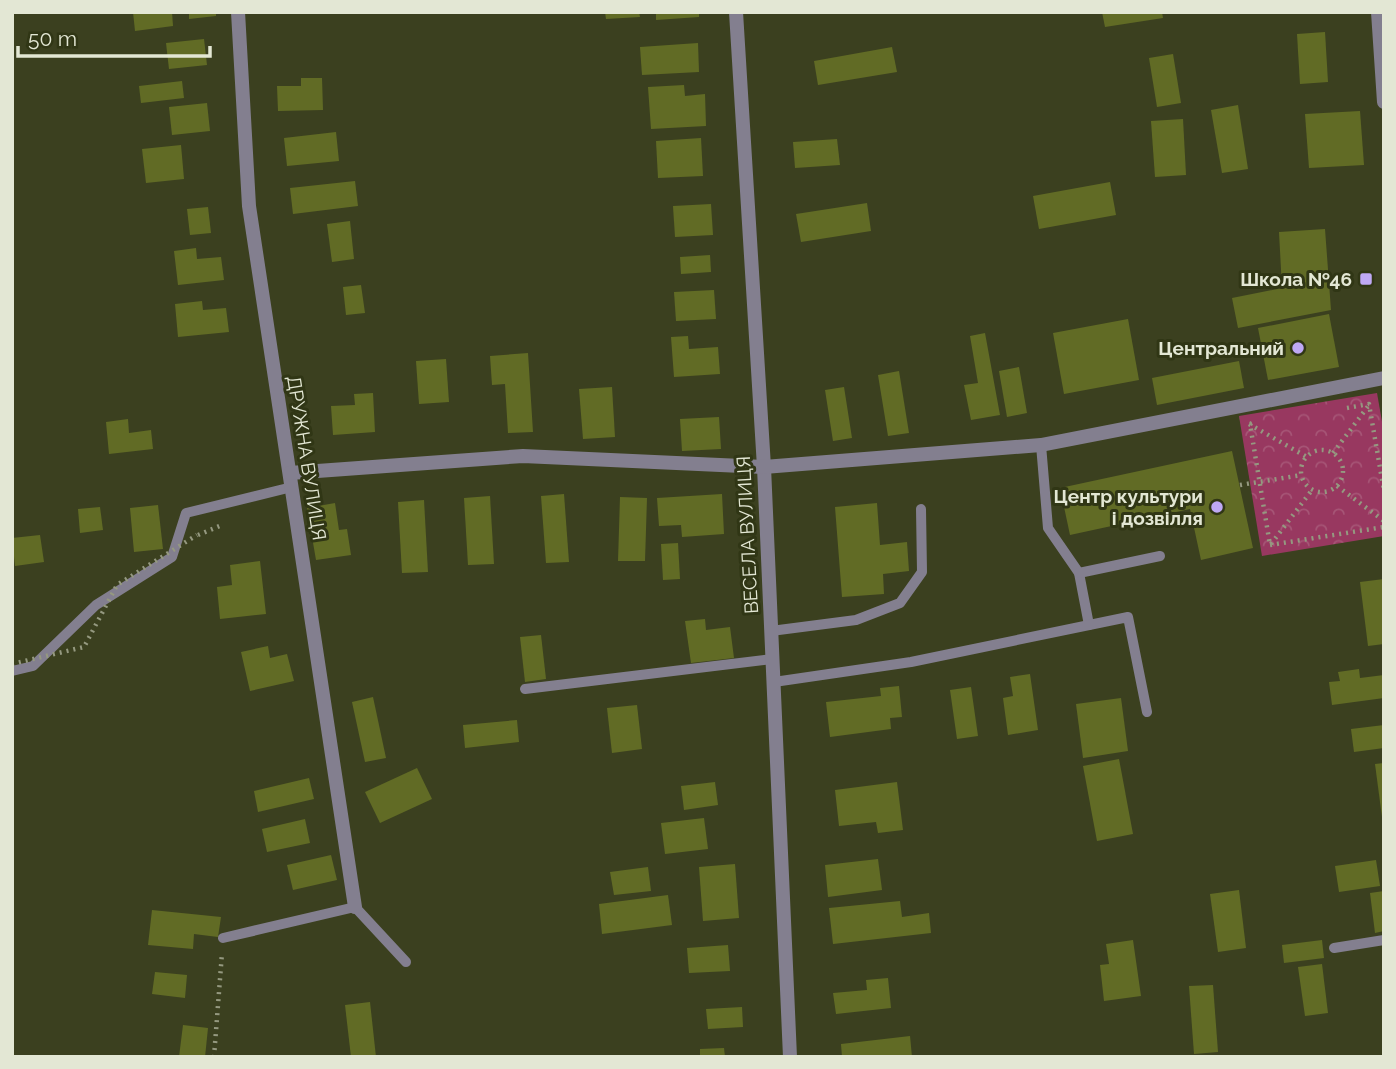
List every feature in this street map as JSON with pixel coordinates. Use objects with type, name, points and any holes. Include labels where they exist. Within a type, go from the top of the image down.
[{"type":"street","name":"ДРУЖНА ВУЛИЦЯ","points":[[238,12],[249,206],[355,907]]},
{"type":"street","name":"ВЕСЕЛА ВУЛИЦЯ","points":[[736,12],[764,467],[790,1057]]},
{"type":"street","points":[[1378,12],[1384,102]]},
{"type":"street","points":[[291,480],[523,456],[764,467],[1041,445],[1384,378]]},
{"type":"lane","points":[[1041,445],[1048,528],[1079,573],[1089,625]]},
{"type":"lane","points":[[12,671],[33,666],[96,605],[172,557],[186,513],[291,480]]},
{"type":"lane","points":[[771,631],[856,620],[900,603],[922,572],[921,509]]},
{"type":"lane","points":[[1079,573],[1160,556]]},
{"type":"lane","points":[[774,682],[911,662],[1128,617],[1147,712]]},
{"type":"lane","points":[[525,689],[772,659]]},
{"type":"lane","points":[[223,938],[355,907],[406,962]]},
{"type":"lane","points":[[1334,947],[1384,940]]},
{"type":"path","points":[[1333,453],[1377,395]]},
{"type":"path","points":[[1369,404],[1384,491]]},
{"type":"path","points":[[1224,409],[1307,457]]},
{"type":"path","points":[[1250,424],[1270,545]]},
{"type":"path","points":[[1319,450],[1333,453],[1342,465],[1342,480],[1325,492],[1312,489],[1302,475],[1307,457],[1319,450]]},
{"type":"path","points":[[1240,485],[1302,475]]},
{"type":"path","points":[[1337,486],[1384,524]]},
{"type":"path","points":[[1270,545],[1312,489]]},
{"type":"path","points":[[1270,545],[1384,524]]},
{"type":"path","points":[[12,664],[84,647],[117,585],[197,535]]},
{"type":"path","points":[[214,1057],[223,938]]},
{"type":"green space","points":[[1377,393],[1384,433],[1384,536],[1262,556],[1239,416]]},
{"type":"building","points":[[133,12],[172,12],[173,26],[135,31]]},
{"type":"building","points":[[189,12],[216,12],[216,16],[189,19]]},
{"type":"building","points":[[605,12],[639,12],[640,17],[606,19]]},
{"type":"building","points":[[656,12],[699,12],[699,17],[656,20]]},
{"type":"building","points":[[1102,12],[1162,12],[1163,18],[1105,27]]},
{"type":"building","points":[[1325,32],[1328,82],[1300,84],[1297,34]]},
{"type":"building","points":[[204,39],[207,65],[169,69],[166,43]]},
{"type":"building","points":[[698,43],[699,72],[642,75],[640,47]]},
{"type":"building","points":[[892,47],[897,72],[818,85],[814,61]]},
{"type":"building","points":[[1173,54],[1181,103],[1157,107],[1149,58]]},
{"type":"building","points":[[301,78],[322,78],[323,110],[278,111],[277,86],[301,86]]},
{"type":"building","points":[[182,81],[184,98],[141,103],[139,86]]},
{"type":"building","points":[[684,85],[685,96],[705,94],[706,126],[651,129],[648,87]]},
{"type":"building","points":[[207,103],[210,131],[172,135],[169,107]]},
{"type":"building","points":[[1238,105],[1248,169],[1222,173],[1211,110]]},
{"type":"building","points":[[1360,111],[1364,165],[1309,168],[1305,114]]},
{"type":"building","points":[[1183,119],[1186,175],[1155,177],[1151,121]]},
{"type":"building","points":[[336,132],[339,161],[287,166],[284,138]]},
{"type":"building","points":[[701,138],[703,176],[658,178],[656,141]]},
{"type":"building","points":[[837,139],[840,165],[795,168],[793,142]]},
{"type":"building","points":[[181,145],[184,179],[146,183],[142,149]]},
{"type":"building","points":[[355,181],[358,206],[293,214],[290,188]]},
{"type":"building","points":[[1110,182],[1116,215],[1039,229],[1033,196]]},
{"type":"building","points":[[867,203],[871,231],[801,242],[796,214]]},
{"type":"building","points":[[711,204],[713,235],[675,237],[673,206]]},
{"type":"building","points":[[208,207],[211,233],[190,235],[187,209]]},
{"type":"building","points":[[350,221],[354,259],[332,262],[327,224]]},
{"type":"building","points":[[1325,229],[1331,310],[1238,328],[1232,298],[1282,288],[1279,232]]},
{"type":"building","points":[[196,248],[197,259],[221,257],[224,280],[178,285],[174,251]]},
{"type":"building","points":[[710,255],[711,272],[681,274],[680,257]]},
{"type":"building","points":[[361,285],[365,313],[346,315],[343,287]]},
{"type":"building","points":[[714,290],[716,319],[676,321],[674,292]]},
{"type":"building","points":[[202,301],[203,310],[226,308],[229,332],[178,337],[175,304]]},
{"type":"building","points":[[1329,314],[1339,367],[1268,380],[1258,328]]},
{"type":"building","points":[[1128,319],[1139,380],[1064,394],[1053,333]]},
{"type":"building","points":[[985,333],[1000,415],[971,420],[964,385],[978,383],[970,336]]},
{"type":"building","points":[[688,336],[689,349],[718,347],[720,374],[674,377],[671,337]]},
{"type":"building","points":[[528,353],[533,432],[508,433],[505,384],[492,385],[490,356]]},
{"type":"building","points":[[446,359],[449,402],[419,404],[416,361]]},
{"type":"building","points":[[1239,361],[1244,388],[1157,405],[1152,378]]},
{"type":"building","points":[[1019,367],[1027,413],[1007,417],[999,371]]},
{"type":"building","points":[[899,371],[909,433],[888,436],[878,375]]},
{"type":"building","points":[[612,387],[615,437],[583,439],[579,389]]},
{"type":"building","points":[[844,387],[852,438],[833,441],[825,390]]},
{"type":"building","points":[[373,393],[375,432],[333,435],[331,406],[355,405],[354,394]]},
{"type":"building","points":[[719,417],[721,449],[682,451],[680,419]]},
{"type":"building","points":[[128,419],[129,433],[151,430],[153,449],[109,454],[106,422]]},
{"type":"building","points":[[1232,451],[1253,548],[1201,560],[1190,509],[1070,535],[1060,488]]},
{"type":"building","points":[[564,494],[569,562],[546,563],[541,496]]},
{"type":"building","points":[[722,494],[724,534],[682,537],[681,525],[659,526],[657,498]]},
{"type":"building","points":[[490,496],[494,564],[468,565],[464,498]]},
{"type":"building","points":[[620,497],[647,498],[645,561],[618,561]]},
{"type":"building","points":[[424,500],[428,572],[402,573],[398,502]]},
{"type":"building","points":[[335,503],[339,530],[347,529],[351,555],[316,560],[307,508]]},
{"type":"building","points":[[877,503],[880,545],[907,542],[909,571],[883,574],[884,594],[842,597],[835,507]]},
{"type":"building","points":[[158,505],[163,549],[134,552],[130,508]]},
{"type":"building","points":[[100,507],[103,530],[80,533],[78,509]]},
{"type":"building","points":[[40,535],[44,562],[15,566],[12,538]]},
{"type":"building","points":[[678,543],[680,579],[663,580],[661,544]]},
{"type":"building","points":[[260,561],[266,614],[220,619],[217,587],[232,585],[230,565]]},
{"type":"building","points":[[1384,579],[1384,644],[1368,646],[1360,582]]},
{"type":"building","points":[[705,619],[706,630],[730,627],[734,658],[691,663],[685,621]]},
{"type":"building","points":[[541,635],[546,679],[525,682],[520,637]]},
{"type":"building","points":[[268,646],[270,658],[287,654],[294,681],[250,691],[241,652]]},
{"type":"building","points":[[1359,669],[1360,678],[1384,675],[1384,698],[1332,705],[1329,682],[1340,681],[1338,672]]},
{"type":"building","points":[[1030,674],[1038,730],[1008,735],[1003,698],[1013,696],[1010,677]]},
{"type":"building","points":[[899,686],[902,717],[890,718],[891,729],[830,737],[826,702],[881,696],[880,688]]},
{"type":"building","points":[[971,687],[978,736],[957,739],[950,690]]},
{"type":"building","points":[[373,697],[386,758],[365,762],[352,702]]},
{"type":"building","points":[[1121,698],[1128,751],[1083,758],[1076,704]]},
{"type":"building","points":[[637,705],[642,749],[612,753],[607,708]]},
{"type":"building","points":[[517,720],[519,742],[465,748],[463,725]]},
{"type":"building","points":[[1384,725],[1384,748],[1354,752],[1351,729]]},
{"type":"building","points":[[1119,759],[1133,834],[1097,841],[1083,766]]},
{"type":"building","points":[[1384,763],[1384,817],[1382,817],[1375,764]]},
{"type":"building","points":[[417,768],[432,799],[380,823],[365,792]]},
{"type":"building","points":[[309,778],[314,799],[258,812],[254,791]]},
{"type":"building","points":[[715,782],[718,805],[684,810],[681,786]]},
{"type":"building","points":[[897,782],[903,830],[878,833],[876,822],[839,826],[835,790]]},
{"type":"building","points":[[704,818],[708,849],[665,854],[661,823]]},
{"type":"building","points":[[305,819],[310,843],[267,852],[262,829]]},
{"type":"building","points":[[331,855],[337,880],[293,890],[287,865]]},
{"type":"building","points":[[878,859],[882,890],[828,897],[825,865]]},
{"type":"building","points":[[1376,860],[1380,886],[1339,892],[1335,866]]},
{"type":"building","points":[[735,864],[739,918],[703,921],[699,867]]},
{"type":"building","points":[[648,867],[651,891],[614,895],[610,872]]},
{"type":"building","points":[[1239,890],[1246,948],[1218,952],[1210,894]]},
{"type":"building","points":[[1384,891],[1384,931],[1375,933],[1370,893]]},
{"type":"building","points":[[668,895],[672,925],[602,934],[599,904]]},
{"type":"building","points":[[900,901],[902,917],[929,913],[931,933],[833,944],[829,908]]},
{"type":"building","points":[[152,910],[221,917],[218,937],[194,934],[193,949],[148,945]]},
{"type":"building","points":[[1133,940],[1141,996],[1104,1001],[1100,965],[1109,964],[1106,944]]},
{"type":"building","points":[[1322,940],[1324,958],[1284,963],[1282,945]]},
{"type":"building","points":[[728,945],[730,971],[689,973],[687,948]]},
{"type":"building","points":[[1322,964],[1328,1013],[1305,1016],[1298,967]]},
{"type":"building","points":[[155,972],[187,975],[185,998],[152,994]]},
{"type":"building","points":[[888,978],[891,1008],[836,1014],[833,993],[867,990],[866,980]]},
{"type":"building","points":[[1213,985],[1218,1052],[1194,1054],[1189,986]]},
{"type":"building","points":[[370,1002],[376,1057],[351,1057],[345,1005]]},
{"type":"building","points":[[742,1007],[743,1027],[708,1029],[706,1009]]},
{"type":"building","points":[[183,1025],[208,1028],[205,1057],[179,1057]]},
{"type":"building","points":[[910,1036],[912,1057],[842,1057],[841,1044]]},
{"type":"building","points":[[724,1048],[725,1057],[700,1057],[700,1049]]},
{"type":"place","name":"Школа №46","points":[[1366,279]]},
{"type":"place","name":"Центральний","points":[[1298,348]]},
{"type":"place","name":"Центр культури і дозвілля","points":[[1217,507]]}]
